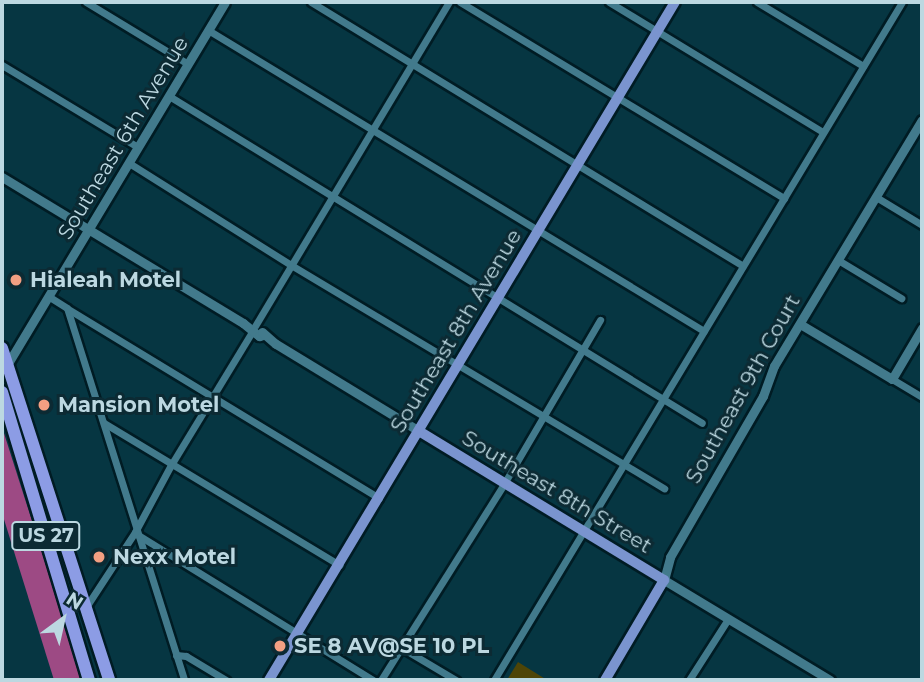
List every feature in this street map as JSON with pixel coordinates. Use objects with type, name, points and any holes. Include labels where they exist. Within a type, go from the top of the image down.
[{"type":"highway","name":"US 27","points":[[2,348],[109,680]]},
{"type":"highway","name":"US 27","points":[[2,392],[89,680]]},
{"type":"highway","points":[[45,484],[101,680]]},
{"type":"main road","name":"Southeast 8th Avenue","points":[[270,680],[675,2]]},
{"type":"main road","name":"Southeast 8th Street","points":[[419,431],[664,580]]},
{"type":"main road","name":"Southeast 9th Court","points":[[605,680],[664,580]]},
{"type":"street","points":[[86,2],[188,64]]},
{"type":"street","name":"Southeast 6th Avenue","points":[[7,365],[225,2]]},
{"type":"street","points":[[311,2],[743,266]]},
{"type":"street","points":[[86,607],[135,532],[171,465],[449,2]]},
{"type":"street","points":[[460,2],[784,198]]},
{"type":"street","points":[[609,2],[823,132]]},
{"type":"street","points":[[757,2],[863,66]]},
{"type":"street","points":[[494,680],[902,2]]},
{"type":"street","points":[[208,30],[704,331]]},
{"type":"street","points":[[2,65],[138,147]]},
{"type":"street","points":[[169,96],[702,423]]},
{"type":"street","name":"Southeast 9th Court","points":[[664,580],[670,557],[763,396],[774,366],[876,197],[918,138],[922,120]]},
{"type":"street","points":[[129,163],[291,265],[664,488]]},
{"type":"street","name":"Southeast 8th Street","points":[[2,177],[419,431]]},
{"type":"street","points":[[876,197],[922,225]]},
{"type":"street","points":[[838,260],[901,298]]},
{"type":"street","points":[[48,296],[379,498]]},
{"type":"street","points":[[67,308],[135,532],[184,680]]},
{"type":"street","points":[[381,680],[505,482],[600,320]]},
{"type":"street","points":[[800,324],[922,397]]},
{"type":"street","points":[[892,379],[922,328]]},
{"type":"street","points":[[103,422],[339,565]]},
{"type":"street","points":[[135,532],[144,541],[373,680]]},
{"type":"street","name":"Southeast 8th Street","points":[[664,580],[830,680]]},
{"type":"street","points":[[689,680],[729,619]]},
{"type":"street","points":[[402,648],[456,680]]},
{"type":"street","points":[[176,655],[186,656],[226,680]]},
{"type":"shaded area","points":[[2,427],[82,680],[54,680],[2,513]]},
{"type":"shaded area","points":[[518,662],[547,680],[507,680]]},
{"type":"place","name":"Hialeah Motel","points":[[16,280]]},
{"type":"place","name":"Mansion Motel","points":[[44,405]]},
{"type":"place","name":"Nexx Motel","points":[[99,557]]},
{"type":"place","name":"SE 8 AV@SE 10 PL","points":[[280,646]]}]
